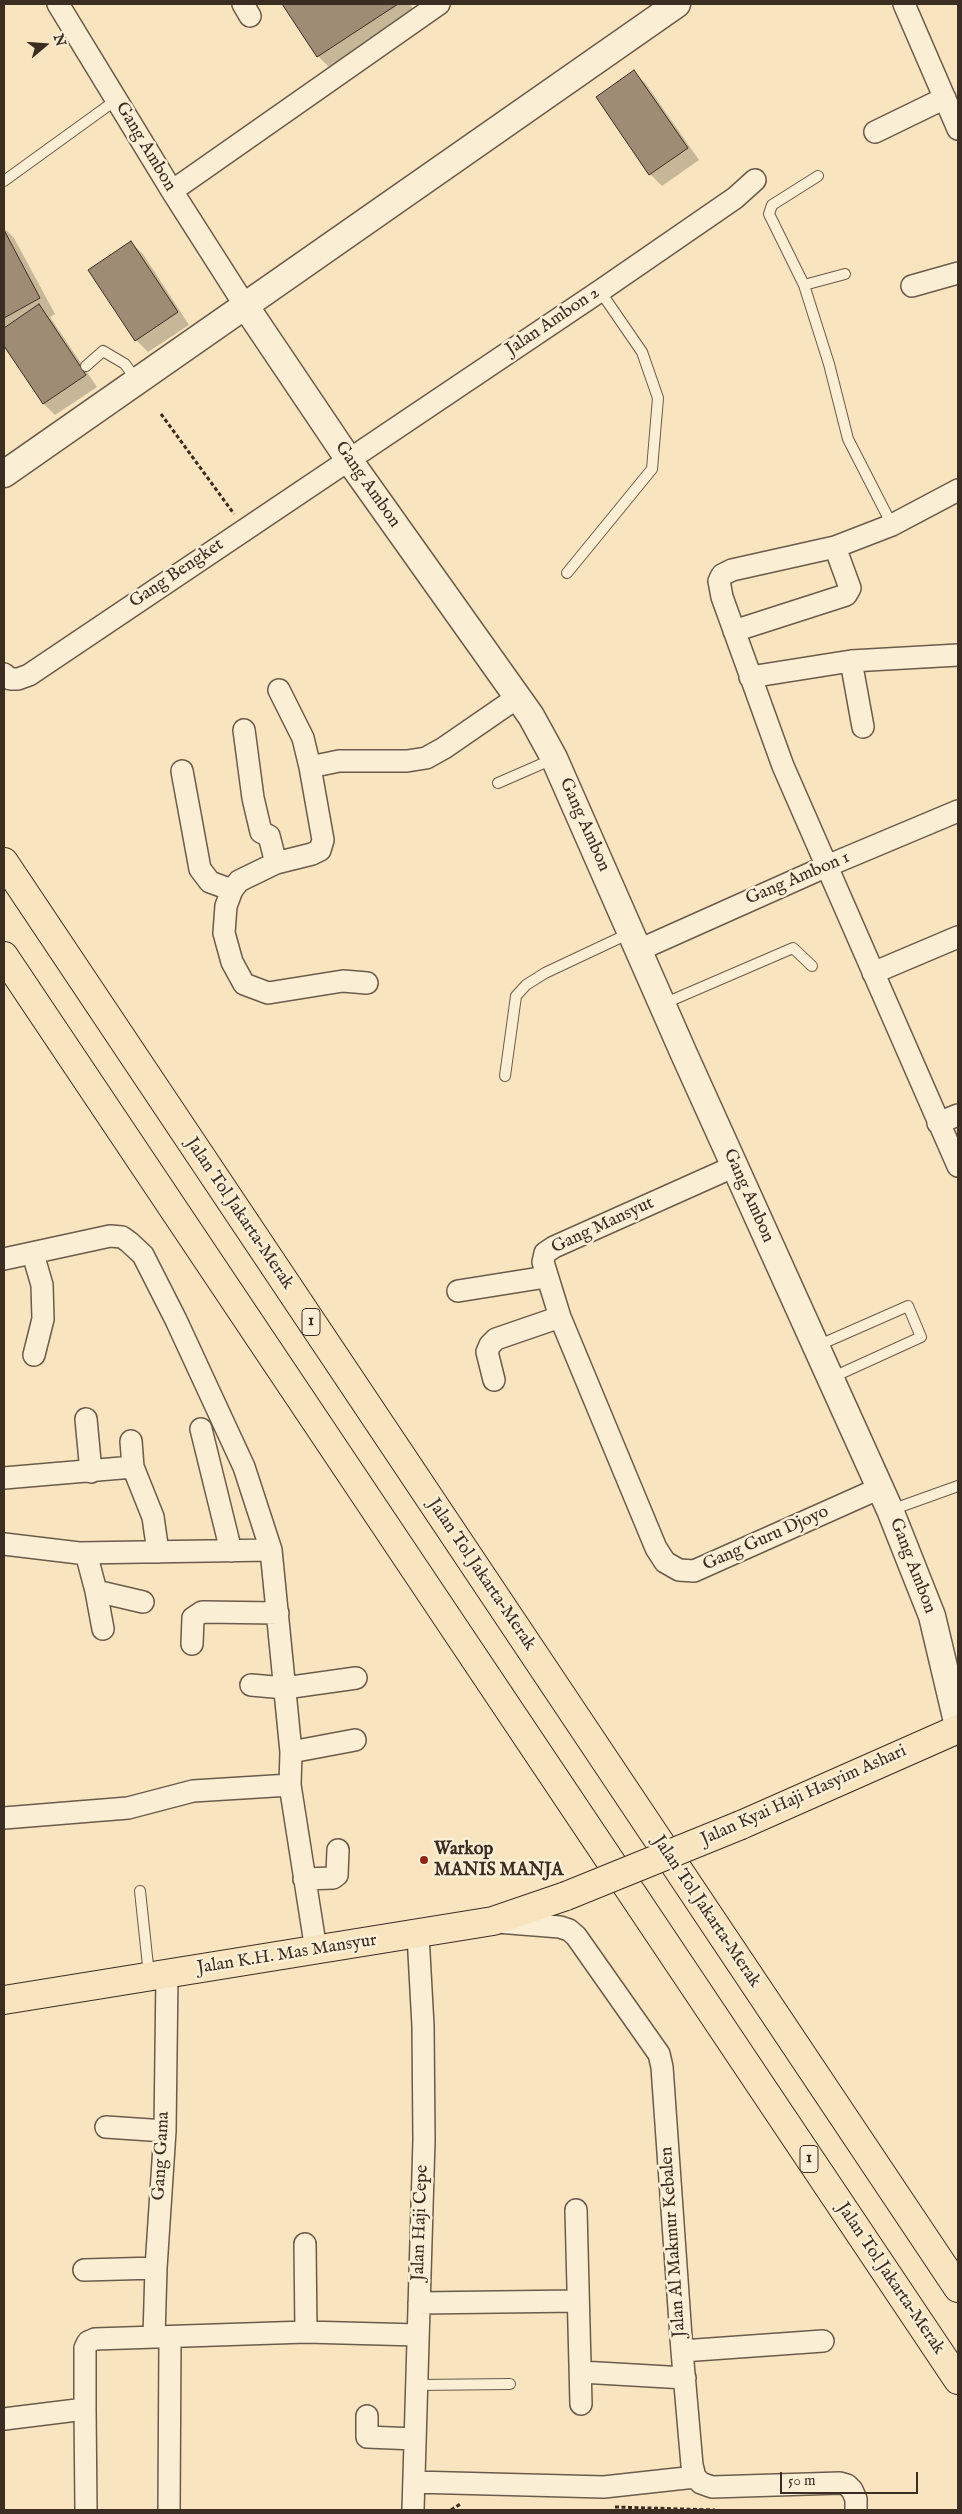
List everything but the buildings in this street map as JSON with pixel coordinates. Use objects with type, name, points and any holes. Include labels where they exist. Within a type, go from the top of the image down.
[{"type":"main road","name":"Jalan Tol Jakarta–Merak","points":[[4,862],[958,2288]]},
{"type":"main road","name":"Jalan Tol Jakarta–Merak","points":[[4,956],[958,2380]]},
{"type":"main road","name":"Jalan Kyai Haji Hasyim Ashari","points":[[566,1896],[741,1825],[958,1727]]},
{"type":"main road","name":"Jalan K.H. Mas Mansyur","points":[[4,2000],[418,1935],[493,1921],[566,1896]]},
{"type":"street","name":"Gang Ambon","points":[[58,4],[172,191],[244,304],[349,460],[518,697],[554,758],[885,1499],[932,1616],[958,1727]]},
{"type":"street","points":[[172,191],[439,4]]},
{"type":"street","points":[[5,472],[677,4]]},
{"type":"street","points":[[904,4],[948,91],[958,129]]},
{"type":"street","points":[[875,132],[948,91]]},
{"type":"street","name":"Jalan Ambon 2","points":[[349,460],[735,198],[755,180]]},
{"type":"street","points":[[912,286],[958,272]]},
{"type":"street","name":"Gang Bengket","points":[[4,674],[10,679],[18,679],[29,675],[349,460]]},
{"type":"street","points":[[958,490],[892,525],[835,547],[732,570],[722,575],[719,581],[734,631],[776,750],[958,1166]]},
{"type":"street","points":[[734,631],[846,595],[850,588],[835,547]]},
{"type":"street","points":[[750,677],[851,661],[958,655]]},
{"type":"street","points":[[851,661],[863,727]]},
{"type":"street","points":[[279,690],[303,738],[323,840],[320,850],[312,854],[276,862],[239,881],[232,890],[226,906],[224,934],[232,962],[244,984],[268,992],[343,981],[367,983]]},
{"type":"street","points":[[310,767],[339,761],[407,761],[426,758],[444,748],[518,697]]},
{"type":"street","points":[[244,730],[253,798],[261,832],[269,836],[276,862]]},
{"type":"street","points":[[182,771],[200,869],[210,882],[232,890]]},
{"type":"street","name":"Gang Ambon 1","points":[[635,941],[827,866],[958,811]]},
{"type":"street","points":[[873,973],[958,937]]},
{"type":"street","points":[[938,1123],[958,1115]]},
{"type":"street","name":"Gang Mansyut","points":[[600,1412],[560,1317],[546,1277],[542,1262],[545,1253],[554,1247],[735,1166]]},
{"type":"street","points":[[4,1259],[110,1236],[122,1238],[143,1255],[176,1320],[244,1466],[271,1550],[291,1752],[290,1785],[316,1950]]},
{"type":"street","points":[[33,1254],[42,1285],[43,1319],[34,1354]]},
{"type":"street","points":[[458,1291],[546,1277]]},
{"type":"street","points":[[494,1380],[488,1352],[490,1345],[496,1339],[560,1317]]},
{"type":"street","name":"Gang Guru Djoyo","points":[[600,1412],[656,1548],[665,1562],[679,1570],[694,1571],[885,1499]]},
{"type":"street","points":[[86,1419],[91,1472]]},
{"type":"street","points":[[201,1430],[231,1551]]},
{"type":"street","points":[[131,1441],[133,1468],[153,1517],[158,1552]]},
{"type":"street","points":[[4,1478],[133,1468]]},
{"type":"street","points":[[4,1544],[86,1553],[271,1550]]},
{"type":"street","points":[[86,1553],[103,1629]]},
{"type":"street","points":[[96,1591],[143,1602]]},
{"type":"street","points":[[192,1644],[193,1618],[202,1612],[278,1613]]},
{"type":"street","points":[[251,1685],[285,1688],[356,1678]]},
{"type":"street","points":[[291,1752],[355,1740]]},
{"type":"street","points":[[4,1818],[128,1808],[193,1791],[290,1785]]},
{"type":"street","points":[[304,1879],[334,1878],[337,1875],[338,1850]]},
{"type":"street","name":"Jalan Al Makmur Kebalen","points":[[493,1921],[560,1928],[568,1930],[576,1936],[658,2054],[662,2067],[682,2352],[692,2465],[695,2477]]},
{"type":"street","name":"Jalan Haji Cepe","points":[[413,2510],[424,2140],[423,2026],[418,1935]]},
{"type":"street","name":"Gang Gama","points":[[158,1975],[165,2131],[156,2268],[162,2337],[169,2510]]},
{"type":"street","points":[[106,2127],[165,2131]]},
{"type":"street","points":[[576,2210],[581,2404]]},
{"type":"street","points":[[305,2244],[306,2332]]},
{"type":"street","points":[[84,2270],[156,2268]]},
{"type":"street","points":[[419,2303],[578,2301]]},
{"type":"street","points":[[86,2510],[85,2348],[88,2342],[95,2339],[306,2332],[418,2335]]},
{"type":"street","points":[[682,2352],[823,2341]]},
{"type":"street","points":[[581,2372],[685,2378]]},
{"type":"street","points":[[4,2419],[85,2410]]},
{"type":"street","points":[[367,2416],[368,2437],[415,2439]]},
{"type":"street","points":[[414,2482],[604,2487],[695,2477],[701,2483],[712,2487],[840,2484],[847,2485],[852,2490],[856,2499],[856,2510]]},
{"type":"lane","points":[[4,180],[116,100]]},
{"type":"lane","points":[[818,176],[772,205],[769,214],[804,285],[829,364],[848,439],[892,525]]},
{"type":"lane","points":[[804,285],[845,274]]},
{"type":"lane","points":[[567,573],[652,469],[658,398],[642,352],[600,291]]},
{"type":"lane","points":[[86,366],[103,351],[125,364],[137,381]]},
{"type":"lane","points":[[498,783],[554,758]]},
{"type":"lane","points":[[505,1076],[516,996],[526,985],[545,973],[635,941]]},
{"type":"lane","points":[[663,1004],[793,948],[812,966]]},
{"type":"lane","points":[[816,1346],[908,1306],[921,1337],[831,1378]]},
{"type":"lane","points":[[885,1499],[958,1486]]},
{"type":"lane","points":[[140,1891],[158,1975]]},
{"type":"lane","points":[[417,2385],[510,2384]]},
{"type":"path","points":[[161,414],[244,529]]},
{"type":"place","name":"Warkop MANIS MANJA","points":[[424,1860]]}]
